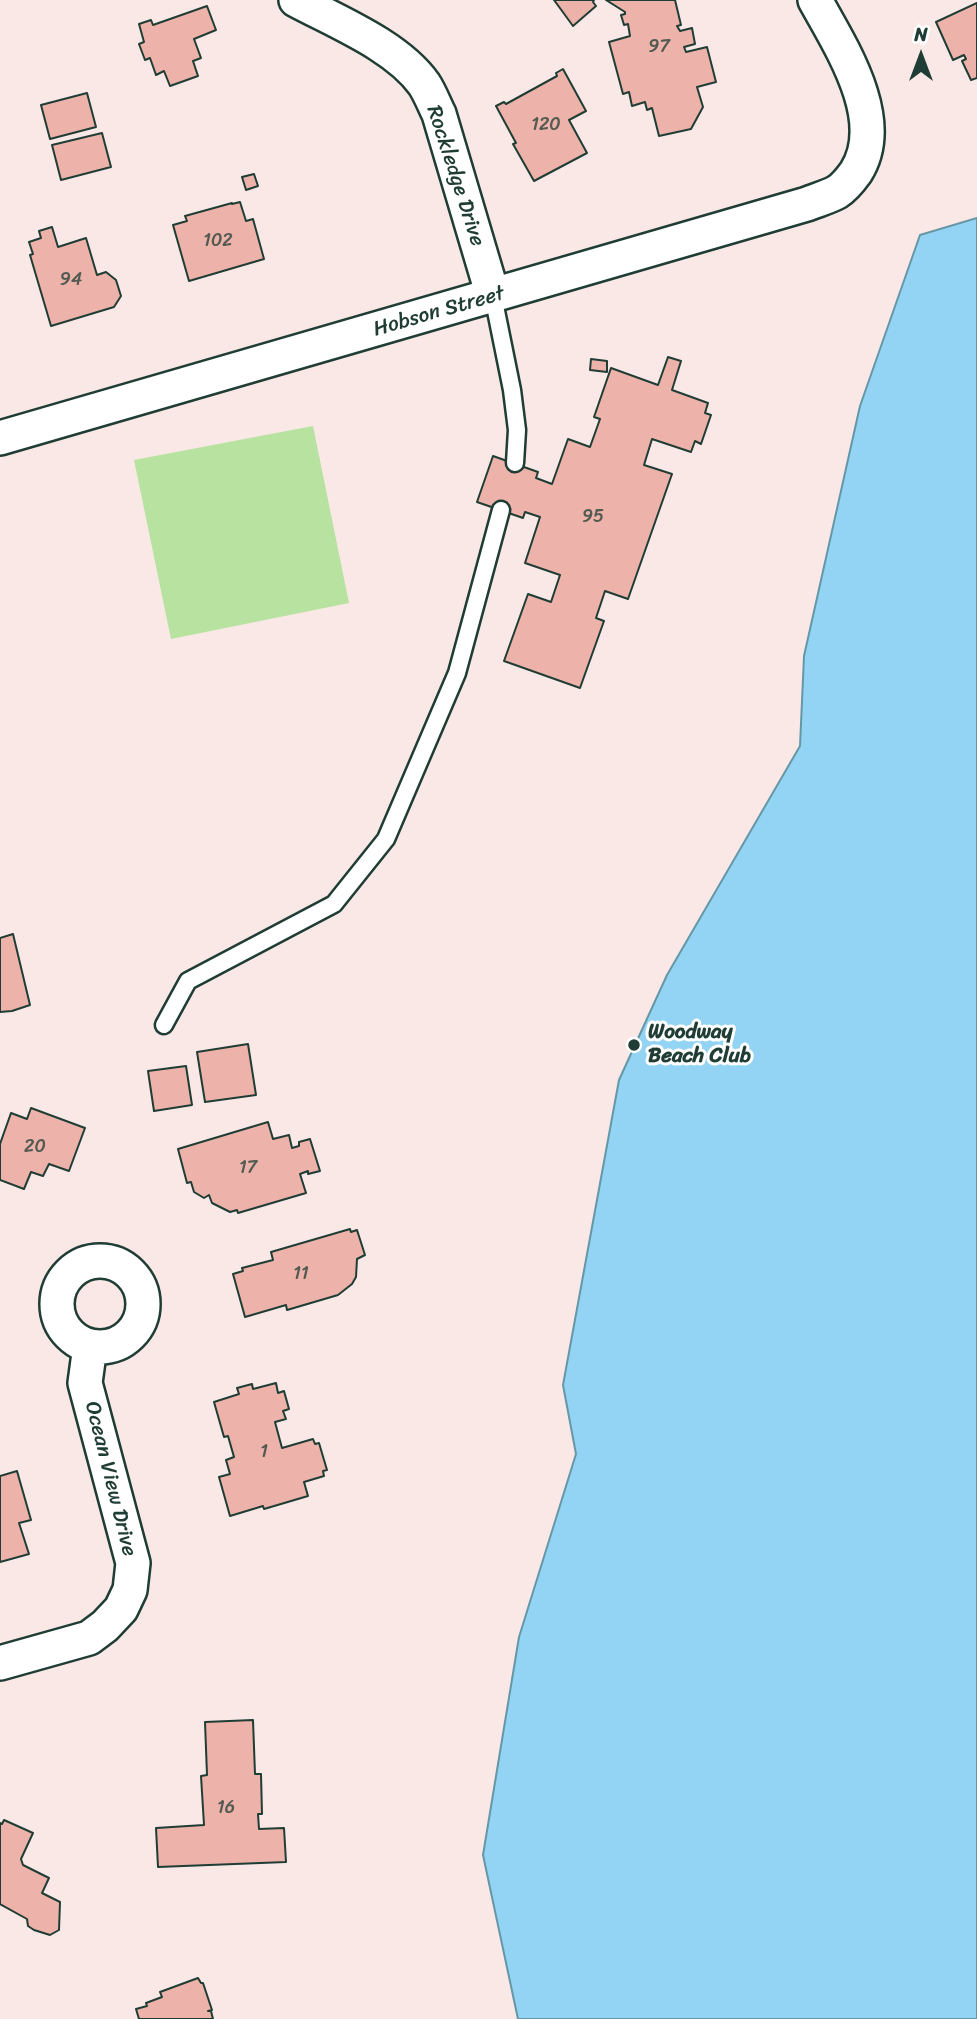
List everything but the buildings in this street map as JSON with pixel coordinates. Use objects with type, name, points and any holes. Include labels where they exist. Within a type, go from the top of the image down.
[{"type":"street","name":"Rockledge Drive","points":[[296,0],[377,44],[410,68],[425,85],[439,114],[493,296]]},
{"type":"street","name":"Hobson Street","points":[[0,438],[807,204],[839,191],[863,160],[868,140],[868,115],[855,77],[815,0]]},
{"type":"street","name":"Ocean View Drive","points":[[0,1663],[89,1638],[106,1626],[121,1609],[130,1590],[133,1563],[85,1383],[90,1346]]},
{"type":"lane","points":[[493,296],[512,390],[517,430],[514,463]]},
{"type":"lane","points":[[164,1025],[188,981],[334,904],[386,839],[457,673],[501,510]]},
{"type":"green space","points":[[313,426],[349,603],[171,639],[134,460]]},
{"type":"water","points":[[977,218],[977,2019],[518,2019],[483,1855],[519,1637],[576,1454],[563,1385],[619,1080],[667,975],[800,746],[804,656],[860,406],[920,235]]},
{"type":"place","name":"Woodway Beach Club","points":[[634,1045]]}]
